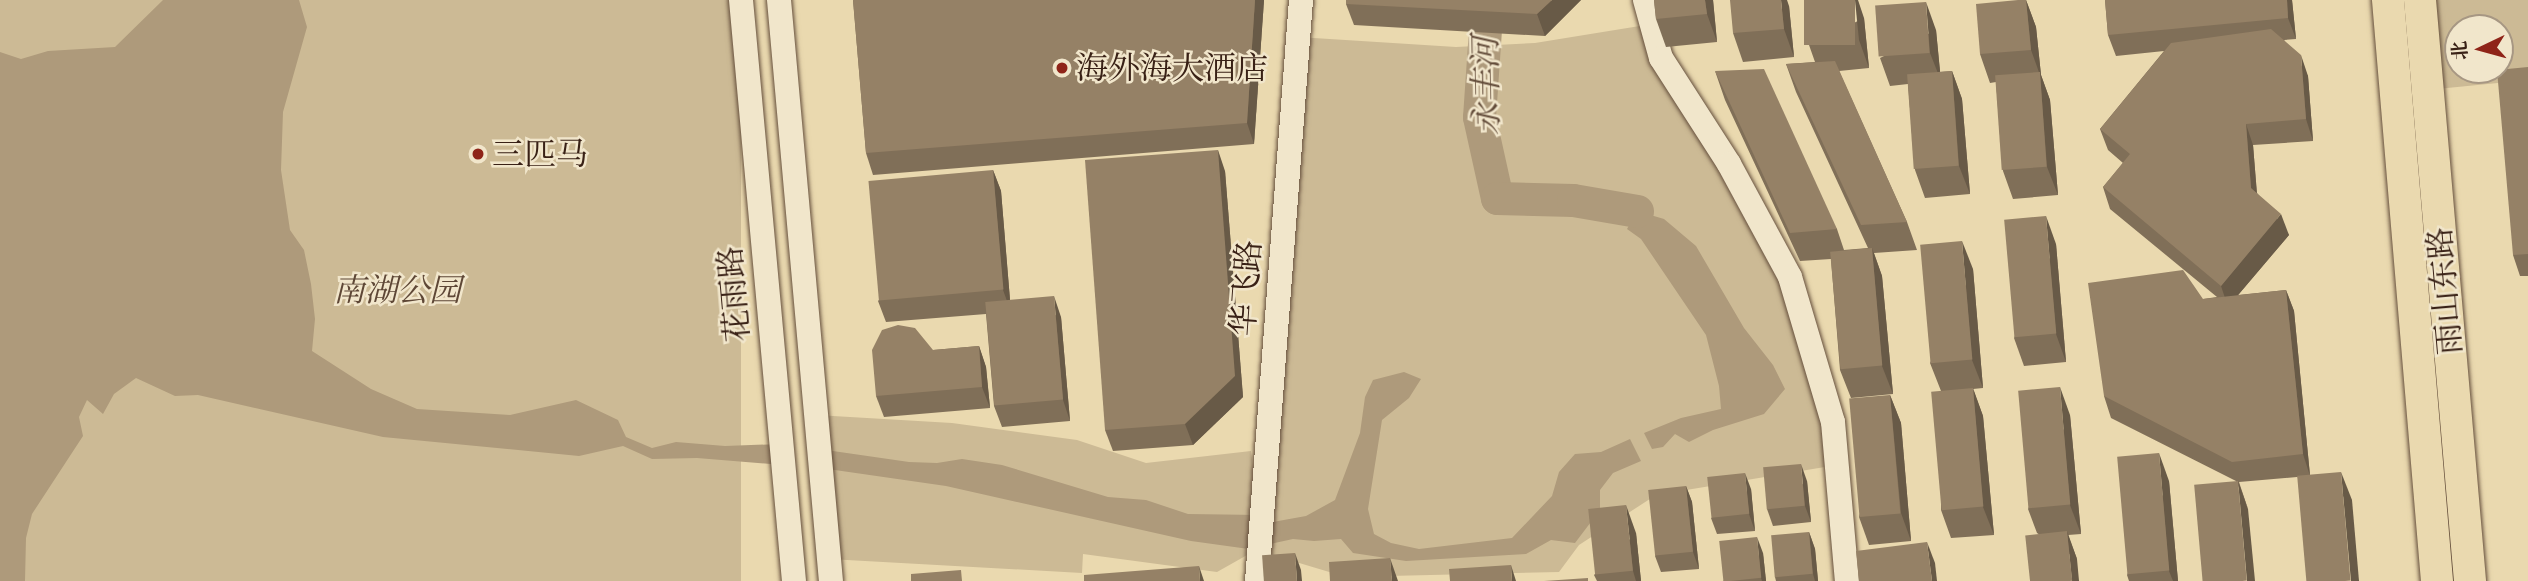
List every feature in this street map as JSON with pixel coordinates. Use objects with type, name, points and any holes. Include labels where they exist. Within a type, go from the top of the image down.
[{"type":"main road","name":"雨山东路","points":[[2388,0],[2437,581]]},
{"type":"main road","name":"雨山东路","points":[[2420,0],[2470,581]]},
{"type":"street","name":"花雨路","points":[[741,0],[794,581]]},
{"type":"street","points":[[779,0],[831,581]]},
{"type":"street","name":"华飞路","points":[[1257,581],[1301,0]]},
{"type":"street","points":[[1644,0],[1661,58],[1729,164],[1790,277],[1833,422],[1847,581]]},
{"type":"green space","name":"南湖公园","points":[[0,0],[741,0],[741,581],[0,581]]},
{"type":"green space","points":[[2419,0],[2528,0],[2528,80],[2514,81],[2514,14],[2444,14],[2444,84],[2488,84],[2427,90]]},
{"type":"green space","points":[[1652,24],[1790,277],[1837,465],[1656,495],[1579,545],[1559,572],[1346,577],[1256,550],[1217,572],[1083,554],[1082,573],[829,559],[816,415],[952,423],[1077,440],[1146,463],[1251,451],[1258,509],[1298,37],[1456,47],[1535,43]]},
{"type":"shaded area","points":[[163,0],[299,0],[307,27],[283,112],[281,170],[290,230],[304,250],[311,284],[315,319],[312,351],[371,389],[417,409],[510,415],[576,400],[618,420],[626,437],[652,448],[676,442],[725,446],[781,444],[783,465],[697,458],[652,459],[623,446],[579,456],[383,437],[198,395],[175,396],[136,378],[114,394],[103,414],[87,400],[79,417],[83,436],[32,514],[26,538],[25,581],[0,581],[0,52],[21,59],[48,51],[115,47]]},
{"type":"shaded area","points":[[1637,211],[1664,219],[1696,246],[1744,328],[1773,365],[1785,389],[1764,414],[1713,430],[1689,442],[1675,434],[1663,447],[1652,449],[1644,433],[1681,418],[1721,409],[1719,386],[1706,335],[1641,239],[1627,229]]},
{"type":"shaded area","points":[[1404,372],[1421,379],[1409,398],[1382,420],[1368,509],[1374,534],[1391,543],[1419,549],[1512,538],[1552,496],[1559,472],[1575,454],[1601,452],[1630,439],[1641,461],[1613,473],[1600,490],[1600,510],[1575,543],[1551,540],[1526,554],[1406,561],[1353,553],[1341,539],[1293,539],[1266,545],[1267,523],[1306,516],[1335,500],[1360,433],[1365,397],[1373,380]]},
{"type":"shaded area","points":[[819,449],[909,462],[937,463],[962,459],[1002,465],[1108,497],[1146,500],[1188,514],[1259,515],[1256,550],[1191,541],[946,486],[821,468]]},
{"type":"building","name":"海外海大酒店","points":[[853,0],[1255,0],[1247,123],[866,153]]},
{"type":"building","points":[[1346,0],[1552,0],[1537,14],[1346,4]]},
{"type":"building","points":[[1654,0],[1705,0],[1707,14],[1656,19]]},
{"type":"building","points":[[1730,0],[1781,0],[1784,29],[1733,33]]},
{"type":"building","points":[[1804,0],[1855,0],[1855,45],[1804,45]]},
{"type":"building","points":[[2026,0],[2031,50],[1980,54],[1976,4]]},
{"type":"building","points":[[2105,0],[2287,0],[2288,18],[2108,35]]},
{"type":"building","points":[[1926,2],[1930,53],[1879,56],[1875,6]]},
{"type":"building","points":[[2271,29],[2301,55],[2306,119],[2246,124],[2251,188],[2281,214],[2221,286],[2103,187],[2130,154],[2100,129],[2171,43]]},
{"type":"building","points":[[1835,61],[1907,222],[1861,225],[1786,64]]},
{"type":"building","points":[[2528,67],[2528,254],[2513,255],[2498,84],[2514,84],[2514,68]]},
{"type":"building","points":[[1764,69],[1837,229],[1790,233],[1715,71]]},
{"type":"building","points":[[1952,71],[1959,166],[1914,169],[1907,74]]},
{"type":"building","points":[[2040,72],[2047,167],[2002,170],[1995,75]]},
{"type":"building","points":[[1218,150],[1235,376],[1185,424],[1105,430],[1085,160]]},
{"type":"building","points":[[993,170],[1003,290],[879,300],[868,181]]},
{"type":"building","points":[[2046,216],[2056,334],[2014,337],[2004,220]]},
{"type":"building","points":[[1962,241],[1972,360],[1931,363],[1920,245]]},
{"type":"building","points":[[1872,248],[1882,366],[1840,369],[1830,252]]},
{"type":"building","points":[[2183,270],[2203,299],[2286,290],[2303,454],[2232,462],[2104,396],[2088,283]]},
{"type":"building","points":[[1054,296],[1063,400],[994,406],[985,302]]},
{"type":"building","points":[[898,325],[915,328],[933,350],[979,346],[982,387],[876,396],[872,350],[882,330]]},
{"type":"building","points":[[2060,387],[2070,505],[2028,508],[2018,391]]},
{"type":"building","points":[[1973,388],[1983,507],[1942,510],[1931,392]]},
{"type":"building","points":[[1890,395],[1900,514],[1860,517],[1849,399]]},
{"type":"building","points":[[2159,453],[2169,571],[2127,574],[2117,457]]},
{"type":"building","points":[[1801,464],[1805,506],[1767,509],[1763,467]]},
{"type":"building","points":[[2341,472],[2350,581],[2306,581],[2297,476]]},
{"type":"building","points":[[1745,473],[1749,514],[1711,518],[1707,477]]},
{"type":"building","points":[[2238,481],[2247,581],[2203,581],[2194,485]]},
{"type":"building","points":[[1686,486],[1693,552],[1655,556],[1648,490]]},
{"type":"building","points":[[1626,505],[1633,571],[1595,575],[1588,509]]},
{"type":"building","points":[[2067,531],[2072,581],[2030,581],[2025,535]]},
{"type":"building","points":[[1809,532],[1813,574],[1775,577],[1771,535]]},
{"type":"building","points":[[1757,537],[1761,578],[1723,581],[1719,541]]},
{"type":"building","points":[[1927,542],[1932,581],[1859,581],[1856,551]]},
{"type":"building","points":[[1295,553],[1297,581],[1264,581],[1262,555]]},
{"type":"building","points":[[1390,558],[1392,581],[1330,581],[1329,562]]},
{"type":"building","points":[[1511,565],[1512,581],[1450,581],[1449,569]]},
{"type":"building","points":[[1199,566],[1200,581],[1084,581],[1084,575]]},
{"type":"building","points":[[961,570],[962,581],[911,581],[911,574]]},
{"type":"building","points":[[1588,578],[1588,581],[1544,581]]},
{"type":"waterway","name":"永丰河","points":[[1487,0],[1479,117],[1497,198],[1573,200],[1637,211]]},
{"type":"place","name":"海外海大酒店","points":[[1062,68]]},
{"type":"place","name":"三匹马","points":[[478,154]]}]
